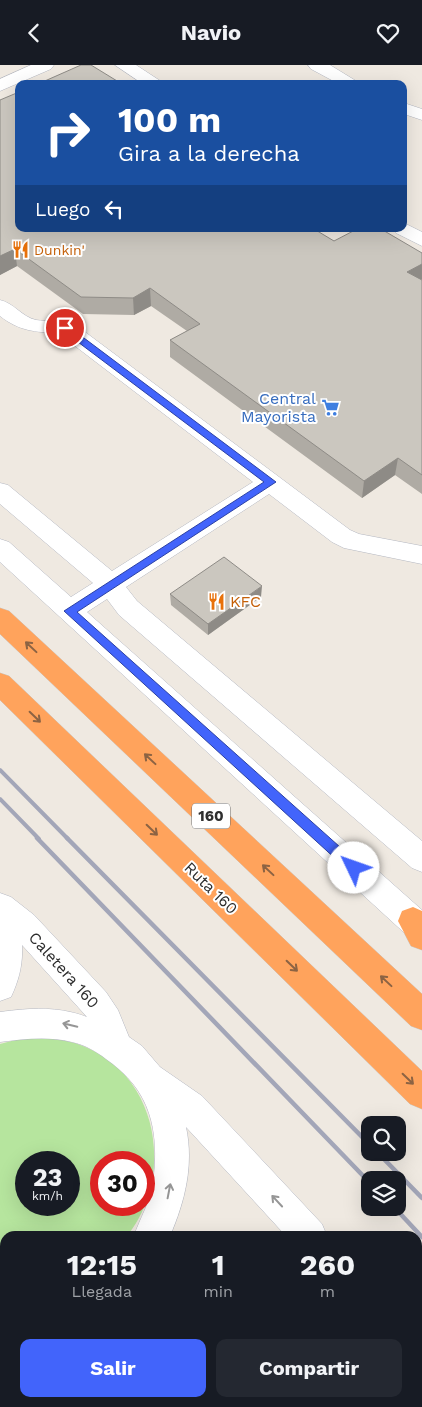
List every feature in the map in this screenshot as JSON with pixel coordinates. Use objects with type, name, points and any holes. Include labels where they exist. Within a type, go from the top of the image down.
[{"type":"highway","name":"160","points":[[0,618],[422,1015]]},
{"type":"highway","name":"Ruta 160","points":[[0,683],[422,1093]]},
{"type":"street","points":[[0,86],[44,65]]},
{"type":"street","points":[[124,65],[149,80]]},
{"type":"street","points":[[326,67],[346,80]]},
{"type":"street","points":[[407,108],[422,115]]},
{"type":"street","points":[[407,231],[422,240]]},
{"type":"street","points":[[0,306],[21,321],[34,326],[57,325],[65,328],[341,536],[353,542],[422,555]]},
{"type":"street","points":[[69,611],[271,482]]},
{"type":"street","points":[[0,491],[110,585],[128,608],[422,859]]},
{"type":"street","points":[[0,549],[419,929]]},
{"type":"street","name":"Caletera 160","points":[[0,906],[23,925],[95,1002],[107,1021],[115,1043]]},
{"type":"street","name":"Caletera 160","points":[[0,919],[8,951],[0,987]]},
{"type":"street","points":[[0,1027],[17,1023],[43,1021],[68,1024],[92,1031],[115,1043],[134,1059],[150,1078],[164,1105],[172,1135],[173,1168],[166,1201],[153,1231]]},
{"type":"street","points":[[150,1078],[190,1107],[305,1231]]},
{"type":"green space","points":[[23,1038],[46,1038],[76,1043],[109,1060],[129,1079],[143,1103],[152,1129],[154,1151],[90,1151],[90,1216],[140,1216],[130,1231],[0,1231],[0,1044]]},
{"type":"building","points":[[81,65],[91,65],[115,80],[47,80]]},
{"type":"building","name":"Central Mayorista","points":[[15,94],[15,232],[319,232],[334,241],[351,232],[386,232],[422,253],[422,264],[407,272],[422,280],[422,475],[398,458],[364,481],[170,340],[200,324],[150,288],[133,298],[81,297],[15,249],[0,256],[0,100]]},
{"type":"building","name":"KFC","points":[[224,557],[262,586],[208,624],[170,594]]},
{"type":"railway","points":[[0,770],[68,839]]},
{"type":"railway","points":[[0,799],[39,839]]},
{"type":"railway","points":[[37,838],[361,1174]]},
{"type":"railway","points":[[67,838],[361,1136]]},
{"type":"railway","points":[[386,1161],[422,1198]]},
{"type":"railway","points":[[402,1216],[416,1231]]},
{"type":"place","name":"Dunkin'","points":[[20,250]]},
{"type":"place","name":"Central Mayorista","points":[[330,407]]},
{"type":"place","name":"KFC","points":[[216,601]]},
{"type":"route","points":[[65,328],[271,482],[69,611],[354,868]]}]
